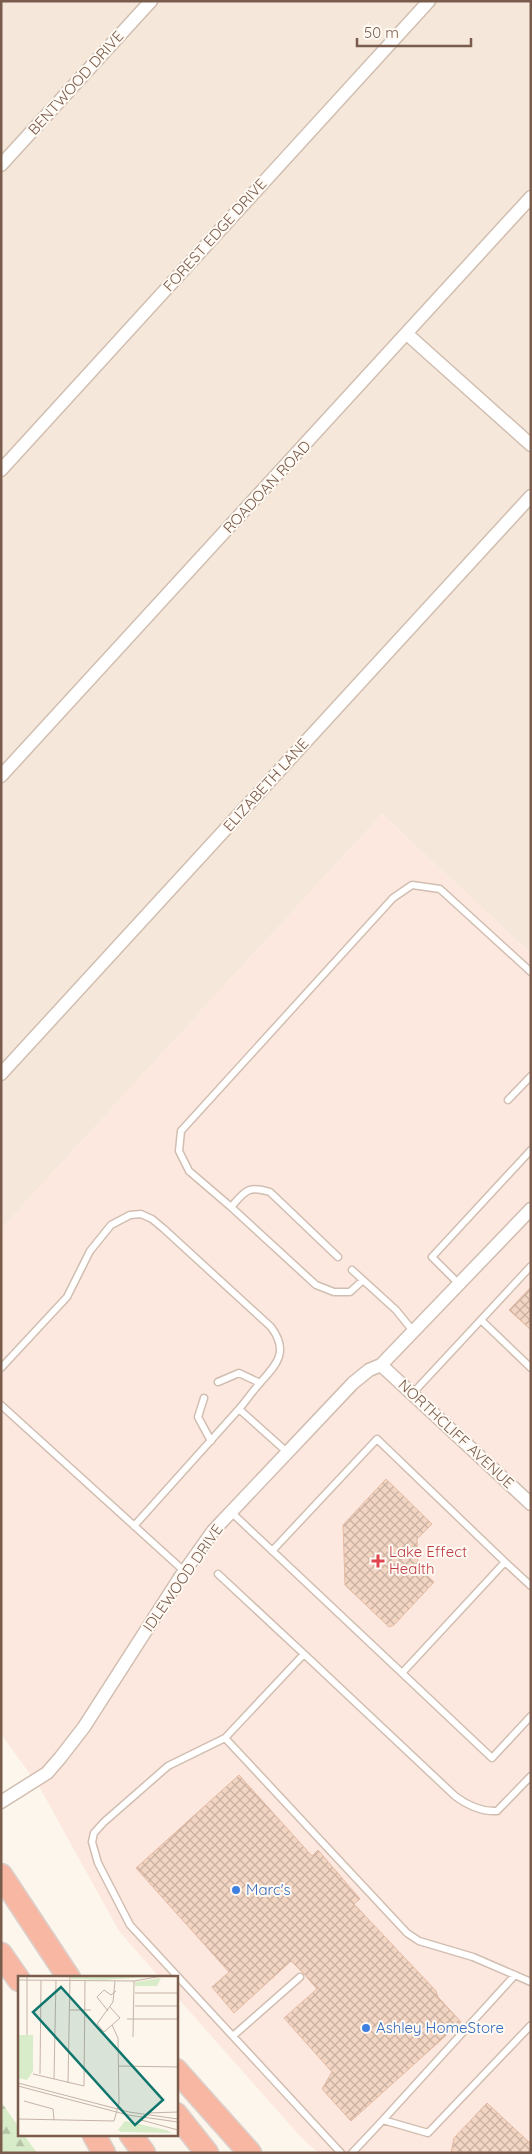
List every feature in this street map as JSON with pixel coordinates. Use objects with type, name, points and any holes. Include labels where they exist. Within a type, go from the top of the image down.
[{"type":"highway","points":[[1,1875],[70,1974]]},
{"type":"highway","points":[[1,1954],[18,1979]]},
{"type":"highway","points":[[178,2072],[250,2153]]},
{"type":"highway","points":[[178,2117],[207,2153]]},
{"type":"highway","points":[[95,2136],[104,2153]]},
{"type":"highway","points":[[132,2136],[144,2153]]},
{"type":"street","name":"BENTWOOD DRIVE","points":[[1,165],[151,1]]},
{"type":"street","name":"FOREST EDGE DRIVE","points":[[1,470],[429,1]]},
{"type":"street","name":"ROADOAN ROAD","points":[[1,776],[531,197]]},
{"type":"street","points":[[407,334],[531,445]]},
{"type":"street","name":"ELIZABETH LANE","points":[[1,1074],[531,496]]},
{"type":"street","name":"IDLEWOOD DRIVE","points":[[1,1802],[47,1773],[84,1726],[184,1571],[213,1531],[362,1374],[381,1365],[531,1209]]},
{"type":"street","name":"NORTHCLIFF AVENUE","points":[[381,1365],[529,1498]]},
{"type":"lane","points":[[363,1280],[350,1292],[334,1292],[316,1285],[189,1171],[179,1151],[181,1131],[393,898],[412,885],[440,890],[531,972]]},
{"type":"lane","points":[[508,1100],[531,1076]]},
{"type":"lane","points":[[458,1283],[432,1257],[531,1150]]},
{"type":"lane","points":[[231,1207],[245,1191],[256,1188],[270,1192],[338,1256]]},
{"type":"lane","points":[[1,1368],[67,1297],[90,1251],[111,1225],[130,1215],[141,1214],[152,1219],[277,1334],[280,1344],[277,1364],[134,1526]]},
{"type":"lane","points":[[412,1394],[531,1266]]},
{"type":"lane","points":[[352,1270],[396,1310],[413,1331]]},
{"type":"lane","points":[[481,1320],[531,1368]]},
{"type":"lane","points":[[218,1382],[240,1374],[260,1383]]},
{"type":"lane","points":[[204,1398],[198,1417],[211,1441]]},
{"type":"lane","points":[[1,1405],[184,1571]]},
{"type":"lane","points":[[239,1409],[287,1452]]},
{"type":"lane","points":[[272,1551],[377,1439],[531,1586]]},
{"type":"lane","points":[[231,1512],[492,1758],[531,1716]]},
{"type":"lane","points":[[402,1673],[505,1562]]},
{"type":"lane","points":[[218,1574],[455,1796],[470,1806],[489,1812],[497,1811],[531,1776]]},
{"type":"lane","points":[[177,1976],[130,1925],[98,1863],[92,1842],[94,1833],[168,1766],[225,1738],[304,1654]]},
{"type":"lane","points":[[225,1738],[407,1933],[420,1941],[473,1957],[531,1982]]},
{"type":"lane","points":[[352,2153],[515,1975]]},
{"type":"lane","points":[[178,1977],[341,2153]]},
{"type":"lane","points":[[233,2036],[300,1977]]},
{"type":"lane","points":[[383,2120],[428,2134],[531,2025]]},
{"type":"shaded area","points":[[1,1],[531,1],[531,954],[382,814],[1,1229]]},
{"type":"shaded area","points":[[382,814],[531,954],[531,2153],[318,2153],[299,2135],[178,1998],[178,1976],[158,1976],[119,1931],[40,1788],[1,1734],[1,1229]]},
{"type":"green space","points":[[1,2102],[18,2126],[18,2136],[25,2136],[37,2153],[1,2153]]},
{"type":"building","points":[[531,1287],[531,1330],[509,1310]]},
{"type":"building","points":[[386,1479],[432,1524],[417,1539],[418,1567],[434,1582],[394,1625],[389,1627],[345,1585],[343,1525]]},
{"type":"building","points":[[239,1775],[312,1856],[318,1850],[360,1899],[354,1904],[436,1991],[438,1997],[461,2022],[351,2121],[322,2089],[332,2072],[284,2018],[317,1989],[291,1961],[234,2013],[212,1987],[229,1972],[136,1868]]},
{"type":"building","points":[[487,2103],[531,2144],[531,2153],[451,2153],[454,2138]]},
{"type":"place","name":"Lake Effect Health","points":[[378,1561]]},
{"type":"place","name":"Marc's","points":[[236,1890]]},
{"type":"place","name":"Ashley HomeStore","points":[[366,2028]]}]
